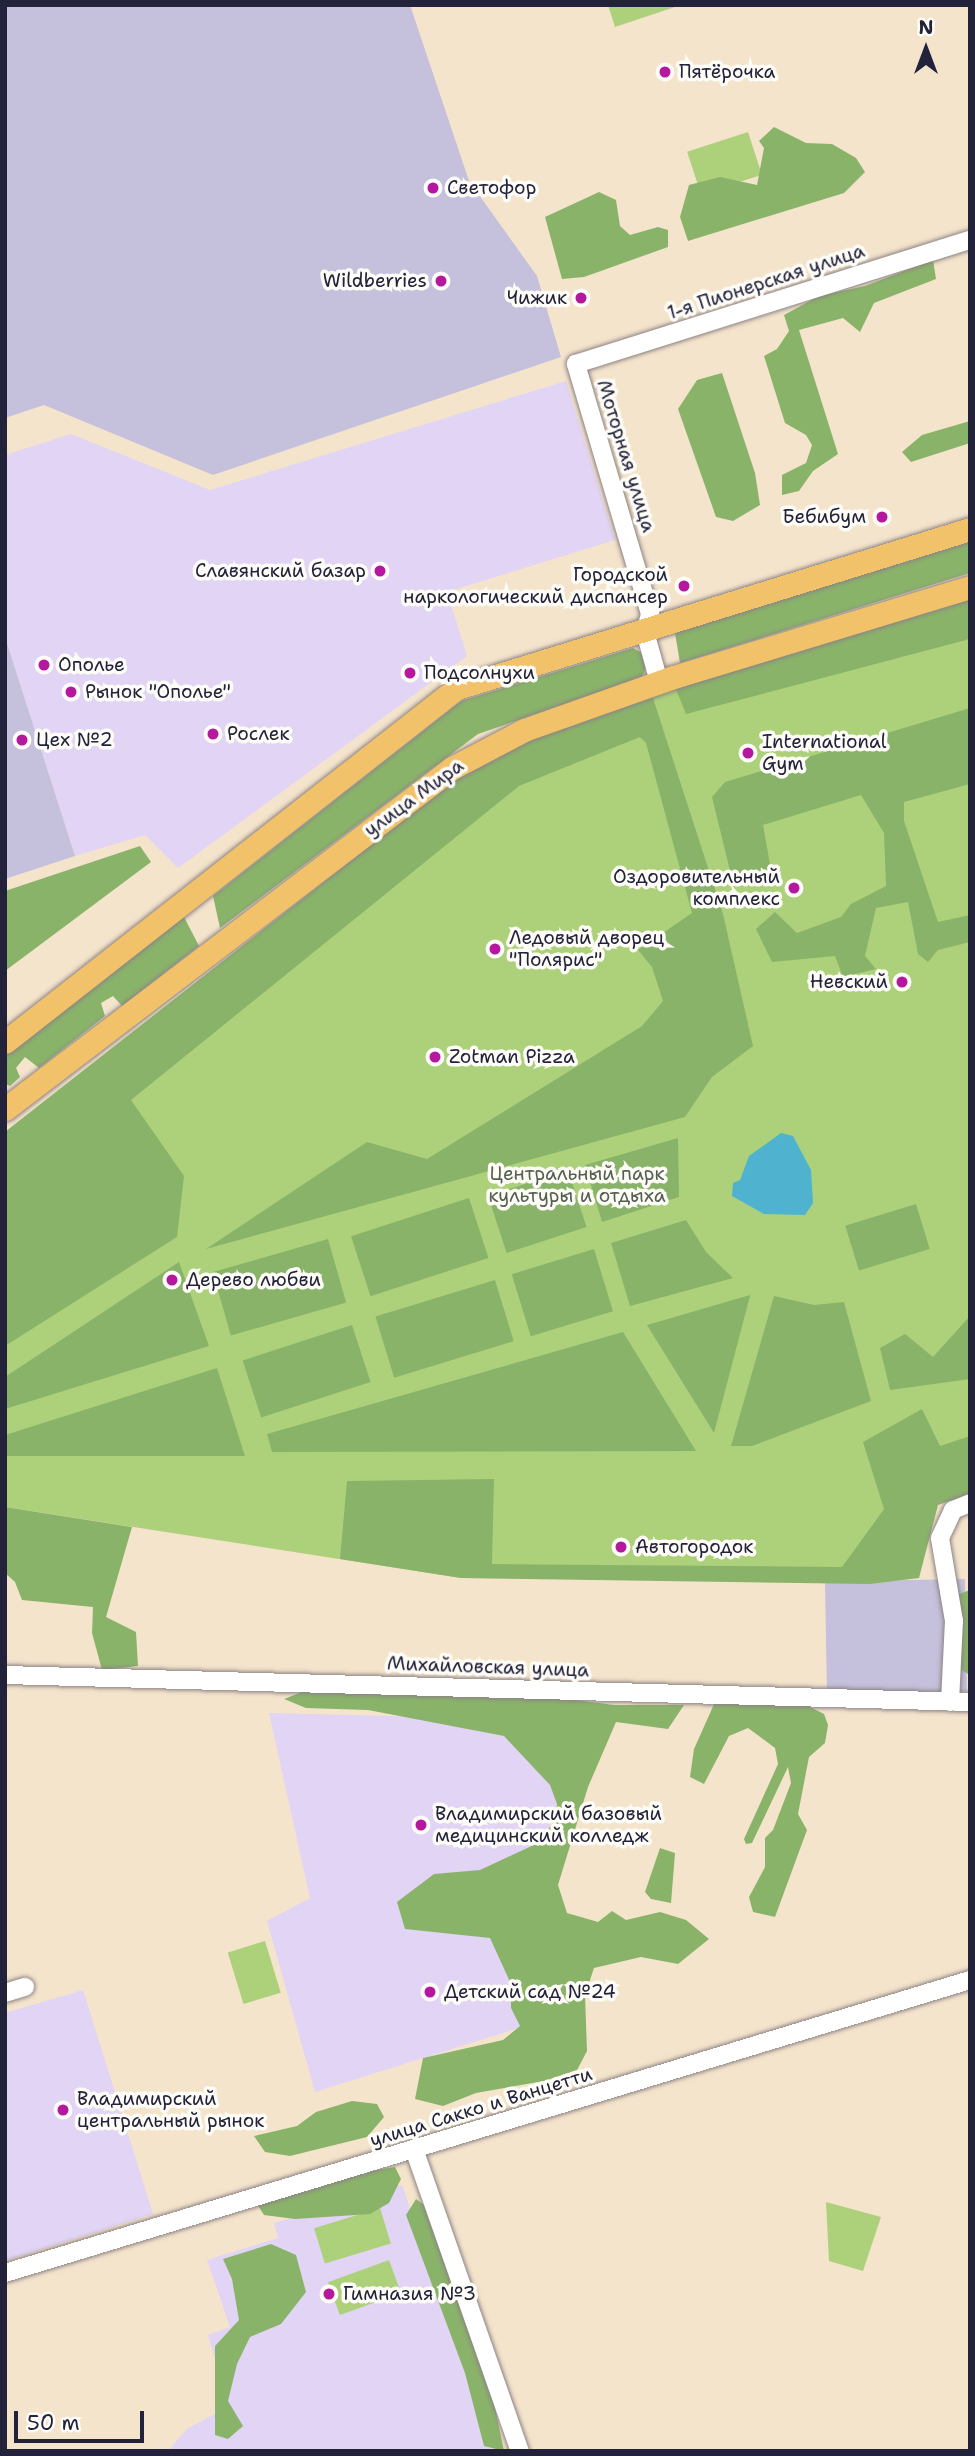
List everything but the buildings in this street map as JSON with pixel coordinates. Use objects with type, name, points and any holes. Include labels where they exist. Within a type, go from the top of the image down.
[{"type":"main road","points":[[5,1041],[457,688],[645,632],[970,529]]},
{"type":"main road","name":"улица Мира","points":[[5,1109],[452,768],[524,730],[659,682],[970,587]]},
{"type":"street","name":"1-я Пионерская улица","points":[[576,364],[970,240]]},
{"type":"street","name":"Моторная улица","points":[[576,364],[650,614],[645,632],[659,682]]},
{"type":"street","points":[[950,1702],[954,1621],[940,1538],[953,1510],[970,1503]]},
{"type":"street","name":"Михайловская улица","points":[[5,1675],[970,1702]]},
{"type":"street","name":"улица Сакко и Ванцетти","points":[[5,2273],[970,1980]]},
{"type":"street","points":[[5,1993],[25,1987]]},
{"type":"street","points":[[415,2149],[520,2451]]},
{"type":"shaded area","points":[[5,5],[410,5],[469,181],[537,276],[561,357],[213,475],[44,405],[5,418]]},
{"type":"shaded area","points":[[566,381],[615,540],[447,592],[467,656],[178,868],[145,835],[75,856],[5,637],[5,455],[71,434],[210,490]]},
{"type":"shaded area","name":"Цех №2","points":[[5,637],[75,856],[5,879]]},
{"type":"shaded area","points":[[965,1579],[967,1691],[827,1693],[825,1581]]},
{"type":"shaded area","points":[[269,1713],[584,1721],[534,1872],[579,2009],[315,2092],[267,1921],[310,1898]]},
{"type":"shaded area","name":"Владимирский центральный рынок","points":[[83,1990],[153,2214],[5,2261],[5,2013]]},
{"type":"shaded area","name":"Гимназия №3","points":[[402,2185],[492,2451],[168,2451],[187,2429],[229,2406],[208,2335],[230,2327],[207,2260],[278,2238],[274,2223]]},
{"type":"green space","points":[[608,5],[681,5],[615,27]]},
{"type":"green space","points":[[774,127],[806,143],[832,144],[856,158],[865,172],[844,193],[688,241],[680,217],[689,185],[720,177],[757,185],[764,148],[759,141]]},
{"type":"green space","points":[[748,132],[762,175],[701,195],[687,152]]},
{"type":"green space","points":[[599,192],[616,200],[620,226],[630,235],[658,227],[668,230],[668,247],[584,277],[562,279],[545,217]]},
{"type":"green space","points":[[933,260],[936,279],[874,303],[860,332],[843,318],[799,330],[838,454],[813,471],[799,491],[782,495],[782,475],[806,463],[812,445],[806,435],[785,423],[764,356],[777,349],[789,331],[784,315],[819,296],[865,286]]},
{"type":"green space","points":[[722,373],[755,473],[760,505],[733,521],[716,517],[678,409],[697,380]]},
{"type":"green space","points":[[970,421],[970,443],[911,462],[902,452],[922,435]]},
{"type":"green space","points":[[970,538],[970,573],[680,663],[675,633]]},
{"type":"green space","name":"Центральный парк культуры и отдыха","points":[[970,599],[970,1485],[944,1494],[855,1581],[461,1578],[5,1507],[5,1132],[458,777],[662,691]]},
{"type":"green space","points":[[970,599],[970,638],[966,640],[686,714],[675,687]]},
{"type":"green space","points":[[633,648],[644,654],[648,664],[642,677],[478,734],[220,928],[213,896],[461,701]]},
{"type":"green space","points":[[652,695],[723,914],[753,1046],[712,1077],[685,1117],[206,1249],[367,1142],[427,1159],[642,1026],[663,1001],[652,967],[638,950],[692,913],[646,743],[640,737],[519,786],[131,1100],[184,1176],[177,1237],[5,1346],[5,1132],[458,777],[535,737]]},
{"type":"green space","points":[[970,708],[970,784],[904,802],[904,821],[938,922],[970,915],[970,942],[938,950],[928,962],[918,954],[908,902],[876,908],[865,956],[876,969],[843,977],[835,956],[772,962],[756,929],[775,912],[797,933],[841,917],[851,904],[886,886],[884,833],[861,795],[763,825],[771,870],[733,883],[712,797],[725,782]]},
{"type":"green space","points":[[140,846],[151,862],[5,971],[5,891]]},
{"type":"green space","points":[[183,915],[199,946],[122,1006],[113,996],[101,1003],[105,1016],[39,1068],[25,1057],[16,1068],[20,1077],[10,1086],[5,1084],[5,1054]]},
{"type":"green space","points":[[678,1138],[679,1197],[602,1222],[585,1165]]},
{"type":"green space","points":[[568,1170],[587,1227],[507,1253],[488,1196]]},
{"type":"green space","points":[[469,1198],[488,1258],[371,1296],[351,1236]]},
{"type":"green space","points":[[916,1204],[930,1249],[859,1271],[845,1226]]},
{"type":"green space","points":[[686,1220],[706,1252],[733,1278],[630,1306],[611,1243]]},
{"type":"green space","points":[[328,1239],[346,1302],[231,1336],[213,1272]]},
{"type":"green space","points":[[594,1249],[613,1311],[531,1336],[512,1274]]},
{"type":"green space","points":[[179,1262],[209,1346],[5,1409],[5,1377]]},
{"type":"green space","points":[[495,1280],[514,1341],[394,1378],[375,1317]]},
{"type":"green space","points":[[750,1296],[714,1433],[647,1325]]},
{"type":"green space","points":[[774,1296],[814,1305],[844,1302],[871,1401],[752,1446],[731,1446]]},
{"type":"green space","points":[[970,1316],[970,1379],[890,1390],[880,1348],[905,1334],[933,1357]]},
{"type":"green space","points":[[352,1325],[371,1382],[261,1418],[243,1361]]},
{"type":"green space","points":[[623,1332],[696,1451],[272,1452],[267,1434]]},
{"type":"green space","points":[[217,1368],[245,1456],[5,1456],[5,1435]]},
{"type":"green space","points":[[922,1409],[940,1446],[970,1436],[970,1494],[938,1505],[919,1578],[870,1584],[461,1578],[340,1559],[347,1481],[494,1479],[492,1564],[842,1567],[884,1509],[863,1442]]},
{"type":"green space","points":[[5,1507],[132,1527],[106,1617],[136,1632],[138,1666],[102,1670],[92,1633],[93,1607],[22,1600],[15,1582],[5,1573]]},
{"type":"green space","points":[[970,1590],[970,1675],[958,1668],[959,1594]]},
{"type":"green space","points":[[302,1692],[537,1695],[614,1705],[684,1705],[668,1729],[616,1722],[588,1787],[558,1885],[567,1913],[598,1922],[612,1911],[626,1920],[660,1912],[686,1920],[709,1939],[678,1964],[641,1957],[594,1968],[585,1995],[587,2051],[577,2070],[544,2081],[476,2093],[443,2106],[415,2099],[423,2058],[503,2040],[520,2026],[511,2008],[511,1984],[490,1938],[405,1929],[397,1902],[434,1874],[480,1870],[538,1843],[554,1821],[557,1804],[550,1785],[504,1736],[368,1710],[306,1708],[284,1699]]},
{"type":"green space","points":[[796,1700],[824,1714],[828,1725],[825,1743],[809,1757],[798,1814],[807,1830],[775,1917],[753,1912],[749,1897],[765,1867],[765,1838],[773,1830],[791,1783],[788,1767],[752,1843],[746,1844],[744,1839],[778,1764],[775,1748],[748,1728],[729,1736],[704,1784],[690,1777],[694,1749],[715,1702]]},
{"type":"green space","points":[[660,1848],[675,1853],[671,1903],[651,1899],[645,1892]]},
{"type":"green space","points":[[265,1941],[281,1993],[243,2004],[228,1952]]},
{"type":"green space","points":[[352,2101],[377,2104],[384,2117],[367,2137],[290,2156],[265,2152],[254,2136],[297,2126],[316,2112]]},
{"type":"green space","points":[[395,2167],[401,2179],[389,2203],[370,2214],[295,2219],[264,2215],[257,2204],[346,2175]]},
{"type":"green space","points":[[416,2199],[432,2211],[457,2299],[484,2355],[504,2451],[484,2446],[465,2373],[406,2215]]},
{"type":"green space","points":[[826,2202],[881,2217],[863,2271],[829,2261]]},
{"type":"green space","points":[[380,2208],[391,2243],[325,2264],[314,2228]]},
{"type":"green space","points":[[271,2244],[296,2255],[306,2292],[281,2324],[250,2337],[237,2364],[228,2401],[243,2426],[228,2439],[215,2435],[215,2346],[239,2320],[232,2279],[223,2259]]},
{"type":"green space","points":[[389,2260],[401,2293],[340,2315],[328,2282]]},
{"type":"water","points":[[781,1133],[793,1136],[811,1170],[813,1203],[805,1215],[764,1214],[732,1196],[733,1183],[740,1180],[749,1156]]},
{"type":"place","name":"Пятёрочка","points":[[665,72]]},
{"type":"place","name":"Светофор","points":[[433,188]]},
{"type":"place","name":"Wildberries","points":[[441,281]]},
{"type":"place","name":"Чижик","points":[[581,298]]},
{"type":"place","name":"Бебибум","points":[[882,517]]},
{"type":"place","name":"Славянский базар","points":[[380,571]]},
{"type":"place","name":"Городской наркологический диспансер","points":[[684,586]]},
{"type":"place","name":"Ополье","points":[[44,665]]},
{"type":"place","name":"Подсолнухи","points":[[410,673]]},
{"type":"place","name":"Рынок \"Ополье\"","points":[[71,692]]},
{"type":"place","name":"Рослек","points":[[213,734]]},
{"type":"place","name":"Цех №2","points":[[22,740]]},
{"type":"place","name":"International Gym","points":[[748,753]]},
{"type":"place","name":"Оздоровительный комплекс","points":[[794,888]]},
{"type":"place","name":"Ледовый дворец \"Полярис\"","points":[[495,949]]},
{"type":"place","name":"Невский","points":[[902,982]]},
{"type":"place","name":"Zotman Pizza","points":[[435,1057]]},
{"type":"place","name":"Дерево любви","points":[[172,1280]]},
{"type":"place","name":"Автогородок","points":[[621,1547]]},
{"type":"place","name":"Владимирский базовый медицинский колледж","points":[[421,1825]]},
{"type":"place","name":"Детский сад №24","points":[[430,1992]]},
{"type":"place","name":"Владимирский центральный рынок","points":[[63,2110]]},
{"type":"place","name":"Гимназия №3","points":[[329,2294]]}]
